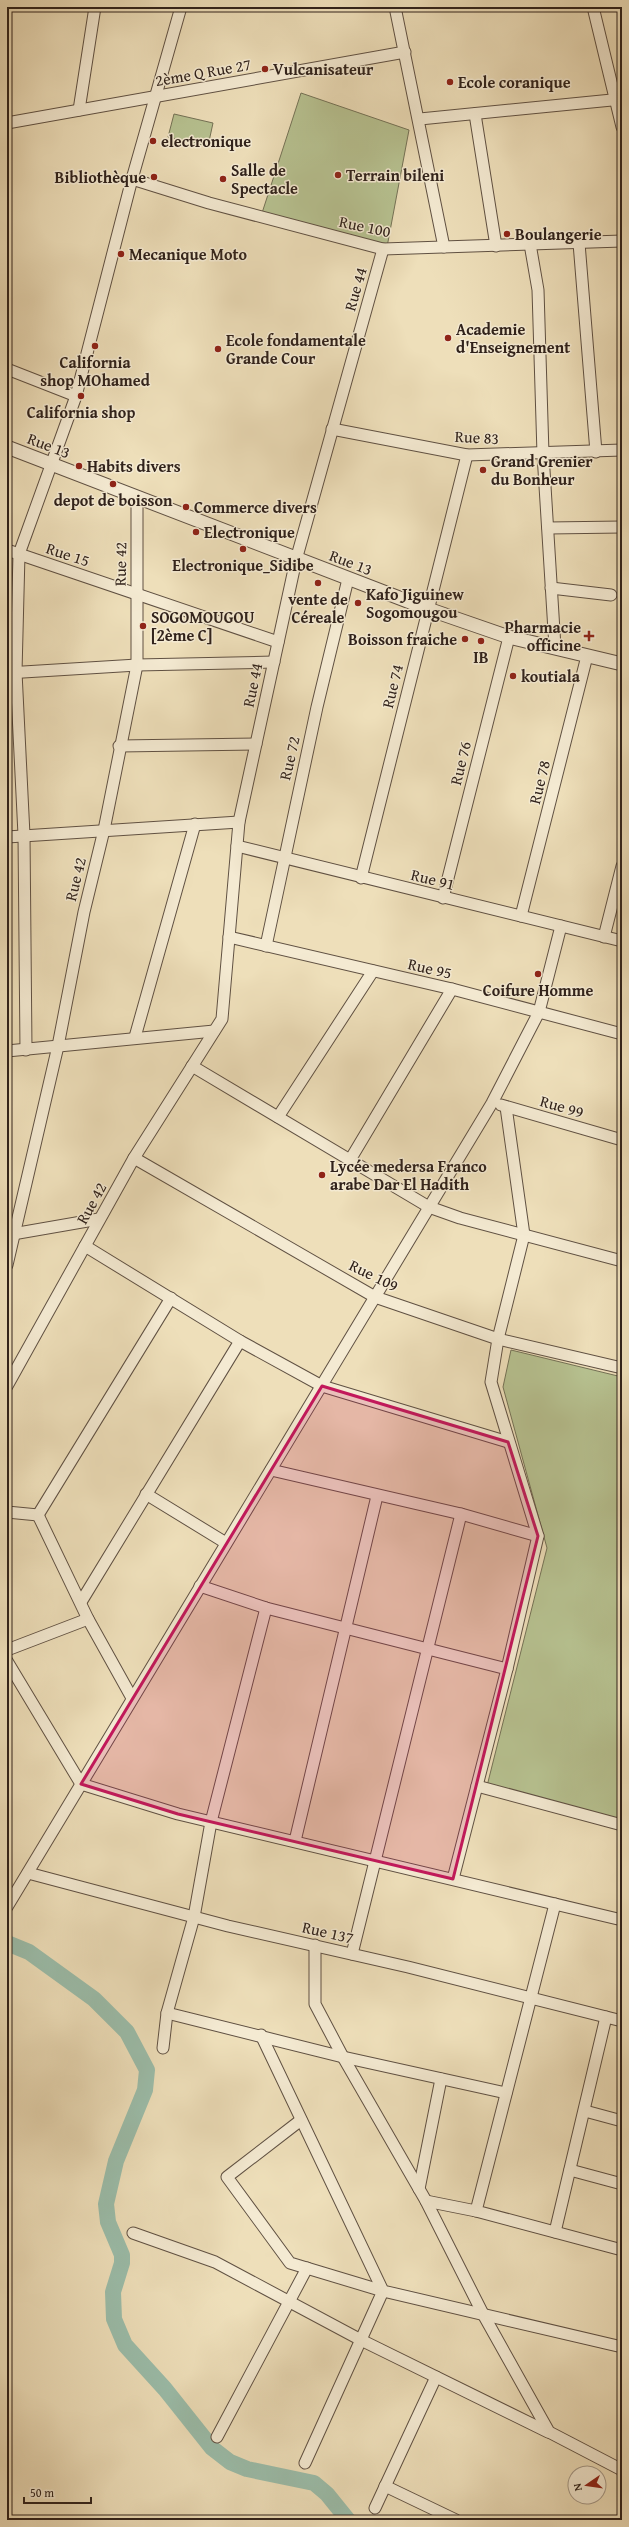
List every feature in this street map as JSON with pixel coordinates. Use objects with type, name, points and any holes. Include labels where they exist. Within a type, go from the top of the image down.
[{"type":"street","points":[[79,110],[95,7]]},
{"type":"street","points":[[26,1050],[24,835],[11,672],[19,554],[53,464],[76,396],[132,179],[157,96],[181,7]]},
{"type":"street","points":[[395,7],[420,119],[444,247]]},
{"type":"street","points":[[593,7],[619,99],[622,127]]},
{"type":"street","name":"2ème Q Rue 27","points":[[7,122],[405,52]]},
{"type":"street","points":[[420,119],[619,99]]},
{"type":"street","points":[[475,114],[496,246]]},
{"type":"street","name":"Rue 100","points":[[132,179],[209,203],[383,249],[622,242]]},
{"type":"street","points":[[579,243],[596,452]]},
{"type":"street","points":[[530,244],[538,290],[543,454],[555,647]]},
{"type":"street","name":"Rue 44","points":[[222,1019],[239,822],[296,560],[383,249]]},
{"type":"street","points":[[7,369],[76,396]]},
{"type":"street","name":"Rue 83","points":[[332,429],[467,455],[543,454],[622,450]]},
{"type":"street","name":"Rue 13","points":[[7,447],[296,560],[428,609],[509,637],[622,664]]},
{"type":"street","name":"Rue 74","points":[[361,878],[467,455]]},
{"type":"street","name":"Rue 42","points":[[7,1265],[10,1235],[58,1046],[84,912],[104,830],[119,746],[137,665],[137,497]]},
{"type":"street","points":[[548,528],[622,527]]},
{"type":"street","name":"Rue 15","points":[[7,550],[278,642]]},
{"type":"street","name":"Rue 72","points":[[266,946],[283,859],[348,579]]},
{"type":"street","points":[[551,588],[611,595]]},
{"type":"street","name":"Rue 76","points":[[443,898],[509,637]]},
{"type":"street","name":"Rue 78","points":[[521,916],[587,656]]},
{"type":"street","points":[[11,672],[137,665],[274,662]]},
{"type":"street","points":[[119,746],[256,744]]},
{"type":"street","points":[[7,836],[239,822]]},
{"type":"street","points":[[135,1037],[195,824]]},
{"type":"street","name":"Rue 91","points":[[237,846],[283,859],[622,941]]},
{"type":"street","points":[[604,937],[622,866]]},
{"type":"street","points":[[7,1907],[492,1103],[539,1012],[561,926]]},
{"type":"street","name":"Rue 95","points":[[229,937],[452,989],[622,1034]]},
{"type":"street","points":[[278,1117],[372,971]]},
{"type":"street","points":[[350,1160],[452,989]]},
{"type":"street","name":"Rue 42","points":[[7,1386],[134,1158],[222,1019]]},
{"type":"street","points":[[7,1051],[135,1037],[214,1031]]},
{"type":"street","points":[[192,1066],[429,1207],[524,1235],[622,1261]]},
{"type":"street","name":"Rue 99","points":[[492,1103],[622,1140]]},
{"type":"street","points":[[453,1879],[507,1669],[538,1536],[508,1442],[491,1382],[498,1339],[524,1235],[506,1107]]},
{"type":"street","name":"Rue 109","points":[[134,1158],[375,1297],[498,1339],[621,1369]]},
{"type":"street","points":[[10,1235],[99,1219]]},
{"type":"street","points":[[85,1246],[240,1341],[322,1386],[508,1442]]},
{"type":"street","points":[[38,1515],[171,1298]]},
{"type":"street","points":[[80,1602],[240,1341]]},
{"type":"street","points":[[271,1470],[377,1496],[461,1514],[538,1536]]},
{"type":"street","points":[[146,1494],[226,1543]]},
{"type":"street","points":[[295,1842],[377,1496]]},
{"type":"street","points":[[7,1512],[38,1515]]},
{"type":"street","points":[[352,1954],[461,1514]]},
{"type":"street","points":[[38,1515],[88,1619],[132,1698]]},
{"type":"street","points":[[200,1586],[266,1608],[507,1669]]},
{"type":"street","points":[[163,2048],[167,2013],[194,1917],[211,1822],[266,1608]]},
{"type":"street","points":[[7,1650],[88,1619]]},
{"type":"street","points":[[7,1661],[80,1784],[211,1822],[622,1920]]},
{"type":"street","points":[[477,1786],[622,1825]]},
{"type":"street","name":"Rue 137","points":[[28,1873],[194,1917],[315,1945],[622,2021]]},
{"type":"street","points":[[476,2211],[555,1904]]},
{"type":"street","points":[[315,1945],[315,2004],[342,2057],[426,2201],[483,2314],[549,2432]]},
{"type":"street","points":[[167,2013],[261,2035],[342,2057],[506,2093]]},
{"type":"street","points":[[555,2232],[585,2111],[606,2017]]},
{"type":"street","points":[[261,2035],[383,2291],[305,2463]]},
{"type":"street","points":[[419,2189],[440,2079]]},
{"type":"street","points":[[585,2111],[622,2121]]},
{"type":"street","points":[[301,2120],[227,2177],[290,2263],[383,2291],[622,2347]]},
{"type":"street","points":[[570,2170],[622,2184]]},
{"type":"street","points":[[426,2201],[476,2211],[622,2250]]},
{"type":"street","points":[[133,2233],[215,2262],[361,2340],[549,2432],[622,2470]]},
{"type":"street","points":[[217,2437],[288,2301],[307,2268]]},
{"type":"street","points":[[375,2508],[436,2377]]},
{"type":"street","points":[[385,2486],[456,2520]]},
{"type":"highlighted area","points":[[322,1386],[508,1442],[538,1536],[453,1879],[178,1814],[81,1784]]},
{"type":"green space","name":"Terrain bileni","points":[[301,93],[409,130],[387,247],[262,213]]},
{"type":"green space","points":[[174,114],[213,123],[208,146],[168,137]]},
{"type":"green space","points":[[511,1350],[622,1377],[622,1820],[487,1786],[547,1548],[503,1387]]},
{"type":"waterway","points":[[7,1943],[29,1952],[94,1999],[127,2032],[147,2070],[145,2090],[116,2161],[106,2204],[108,2222],[122,2255],[122,2263],[113,2292],[114,2319],[125,2345],[165,2389],[212,2448],[230,2462],[247,2469],[314,2483],[327,2494],[348,2520]]},
{"type":"place","name":"Vulcanisateur","points":[[265,69]]},
{"type":"place","name":"Ecole coranique","points":[[450,82]]},
{"type":"place","name":"electronique","points":[[153,141]]},
{"type":"place","name":"Terrain bileni","points":[[338,175]]},
{"type":"place","name":"Bibliothèque","points":[[154,177]]},
{"type":"place","name":"Salle de Spectacle","points":[[223,179]]},
{"type":"place","name":"Boulangerie","points":[[507,234]]},
{"type":"place","name":"Mecanique Moto","points":[[121,254]]},
{"type":"place","name":"Academie d'Enseignement","points":[[448,338]]},
{"type":"place","name":"California shop MOhamed","points":[[95,346]]},
{"type":"place","name":"Ecole fondamentale Grande Cour","points":[[218,349]]},
{"type":"place","name":"California shop","points":[[81,396]]},
{"type":"place","name":"Habits divers","points":[[79,466]]},
{"type":"place","name":"Grand Grenier du Bonheur","points":[[483,470]]},
{"type":"place","name":"depot de boisson","points":[[113,484]]},
{"type":"place","name":"Commerce divers","points":[[186,507]]},
{"type":"place","name":"Electronique","points":[[196,532]]},
{"type":"place","name":"Electronique_Sidibe","points":[[243,549]]},
{"type":"place","name":"vente de Céreale","points":[[318,583]]},
{"type":"place","name":"Kafo Jiguinew Sogomougou","points":[[358,603]]},
{"type":"place","name":"SOGOMOUGOU [2ème C]","points":[[143,626]]},
{"type":"place","name":"Pharmacie officine","points":[[589,636]]},
{"type":"place","name":"Boisson fraiche","points":[[465,639]]},
{"type":"place","name":"IB","points":[[481,641]]},
{"type":"place","name":"koutiala","points":[[513,676]]},
{"type":"place","name":"Coifure Homme","points":[[538,974]]},
{"type":"place","name":"Lycée medersa Franco arabe Dar El Hadith","points":[[322,1175]]}]
